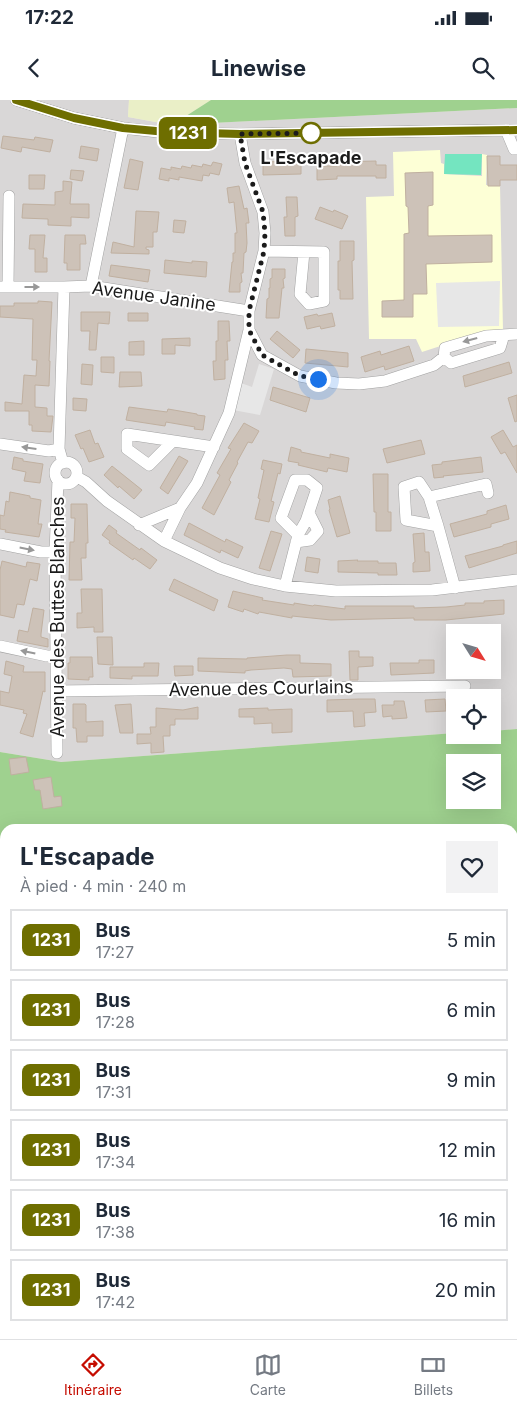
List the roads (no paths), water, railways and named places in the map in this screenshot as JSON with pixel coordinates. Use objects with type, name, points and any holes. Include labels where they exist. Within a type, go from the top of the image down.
[{"type":"street","points":[[16,100],[74,118],[123,128],[167,132],[240,134],[511,130],[514,149],[517,149]]},
{"type":"street","points":[[91,286],[123,128]]},
{"type":"street","points":[[164,541],[180,508],[197,483],[229,413],[249,330],[249,311],[264,251],[263,212],[245,163],[240,134]]},
{"type":"street","points":[[4,287],[9,196]]},
{"type":"street","points":[[264,251],[304,252]]},
{"type":"street","name":"Avenue Janine","points":[[4,287],[91,286],[249,311]]},
{"type":"street","points":[[63,463],[59,449],[64,287]]},
{"type":"street","points":[[249,330],[262,355],[300,376],[359,384],[385,381],[434,365],[444,357],[445,348],[460,342],[498,334],[517,334]]},
{"type":"street","points":[[444,357],[451,363],[500,348],[504,335]]},
{"type":"street","points":[[241,363],[262,355]]},
{"type":"street","points":[[172,442],[214,447]]},
{"type":"street","points":[[0,444],[49,451],[59,449]]},
{"type":"street","points":[[63,463],[73,464],[77,470],[77,477],[70,484],[63,484],[58,480],[56,470],[63,463]]},
{"type":"street","points":[[77,477],[86,482],[107,501],[139,525],[164,541],[220,568],[253,579],[285,586],[336,591],[432,590],[517,580]]},
{"type":"street","name":"Avenue des Buttes Blanches","points":[[57,753],[55,552],[58,480]]},
{"type":"street","points":[[295,480],[307,480],[316,488],[309,513],[318,531],[310,540],[297,539],[280,518],[295,480]]},
{"type":"street","points":[[438,526],[406,520],[404,487],[419,482],[429,497],[438,526],[455,588]]},
{"type":"street","points":[[429,497],[486,484],[488,493]]},
{"type":"street","points":[[139,525],[180,508]]},
{"type":"street","points":[[285,586],[297,539]]},
{"type":"street","points":[[0,544],[41,552],[55,552]]},
{"type":"street","points":[[0,646],[47,656],[56,656]]},
{"type":"street","name":"Avenue des Courlains","points":[[57,691],[465,686]]},
{"type":"place","name":"L'Escapade","points":[[311,133]]}]
